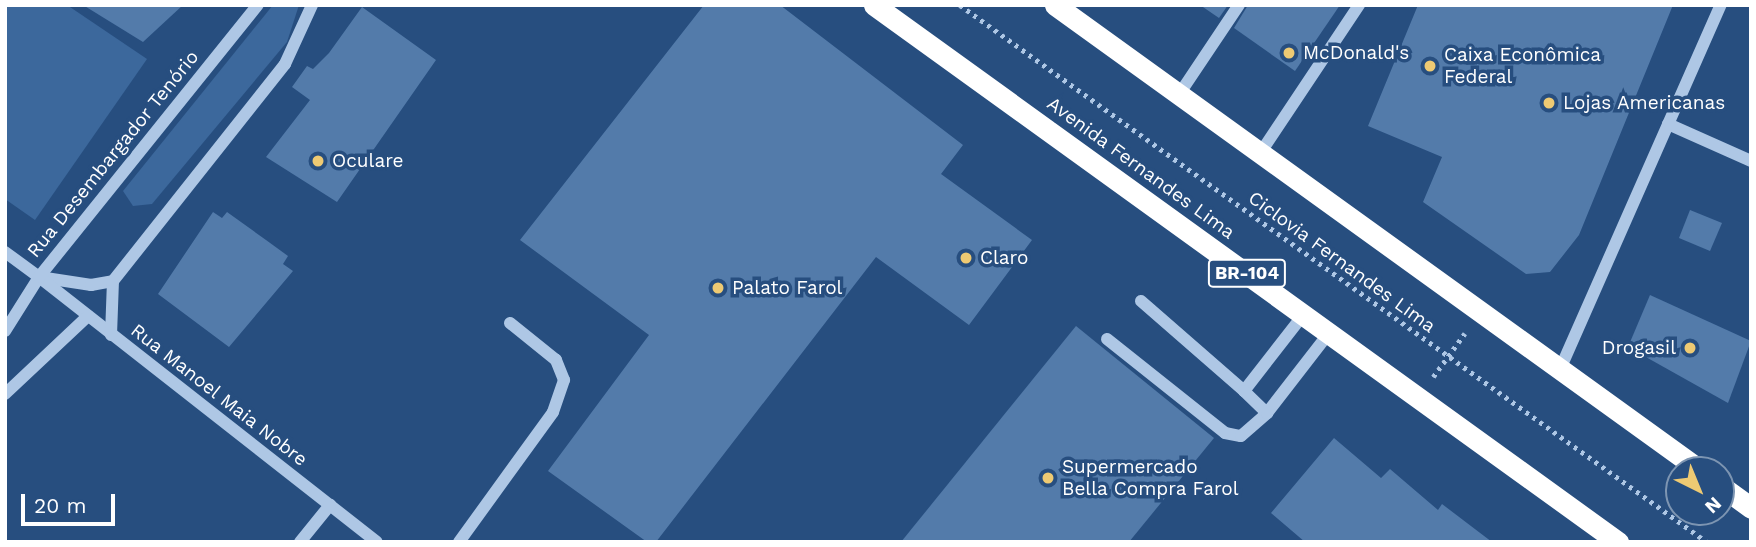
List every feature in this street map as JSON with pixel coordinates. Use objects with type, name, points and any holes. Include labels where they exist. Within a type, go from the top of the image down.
[{"type":"highway","name":"Avenida Fernandes Lima","points":[[874,5],[1618,542]]},
{"type":"highway","points":[[1055,5],[1681,456]]},
{"type":"highway","points":[[1735,496],[1751,508]]},
{"type":"street","name":"Rua Desembargador Tenório","points":[[5,331],[38,277],[258,5]]},
{"type":"street","points":[[111,335],[113,281],[285,64],[312,5]]},
{"type":"street","points":[[1180,93],[1240,5]]},
{"type":"street","points":[[1261,152],[1359,5]]},
{"type":"street","points":[[1561,367],[1721,5]]},
{"type":"street","points":[[1668,124],[1751,161]]},
{"type":"street","name":"Rua Manoel Maia Nobre","points":[[5,253],[377,542]]},
{"type":"street","name":"Rua Manoel Maia Nobre","points":[[38,277],[91,285],[113,281]]},
{"type":"street","points":[[1141,301],[1267,413]]},
{"type":"street","points":[[1244,391],[1304,314]]},
{"type":"street","points":[[5,394],[88,316]]},
{"type":"street","points":[[459,542],[552,412],[564,380],[556,360],[510,323]]},
{"type":"street","points":[[1107,339],[1225,433],[1241,436],[1267,413],[1329,333]]},
{"type":"street","points":[[300,542],[330,505]]},
{"type":"path","name":"Ciclovia Fernandes Lima","points":[[960,5],[1707,542]]},
{"type":"path","points":[[1418,397],[1481,310]]},
{"type":"shaded area","points":[[5,5],[67,5],[147,59],[35,220],[5,199]]},
{"type":"shaded area","points":[[273,5],[299,5],[287,42],[152,204],[133,206],[123,191]]},
{"type":"building","points":[[83,5],[183,5],[143,42]]},
{"type":"building","name":"Palato Farol","points":[[704,5],[780,5],[963,145],[941,174],[1032,240],[969,325],[876,257],[656,542],[647,542],[548,471],[649,335],[520,240]]},
{"type":"building","points":[[1200,5],[1228,5],[1219,18]]},
{"type":"building","name":"McDonald's","points":[[1248,5],[1340,5],[1295,71],[1234,28]]},
{"type":"building","name":"Lojas Americanas","points":[[1418,5],[1673,5],[1579,235],[1550,272],[1526,274],[1423,202],[1442,157],[1368,126]]},
{"type":"building","points":[[362,7],[436,60],[337,202],[266,157],[310,100],[292,87],[307,66],[313,69],[329,53]]},
{"type":"building","points":[[1690,210],[1722,223],[1710,251],[1679,238]]},
{"type":"building","points":[[213,212],[222,218],[227,212],[288,256],[283,264],[293,271],[229,347],[158,294]]},
{"type":"building","name":"Drogasil","points":[[1650,295],[1751,341],[1728,403],[1628,347]]},
{"type":"building","points":[[1076,326],[1214,438],[1129,542],[901,542]]},
{"type":"building","points":[[1334,438],[1381,478],[1390,469],[1438,510],[1442,504],[1492,542],[1305,542],[1271,513]]},
{"type":"place","name":"McDonald's","points":[[1289,53]]},
{"type":"place","name":"Caixa Econômica Federal","points":[[1430,66]]},
{"type":"place","name":"Lojas Americanas","points":[[1549,103]]},
{"type":"place","name":"Oculare","points":[[318,161]]},
{"type":"place","name":"Claro","points":[[966,258]]},
{"type":"place","name":"Palato Farol","points":[[718,288]]},
{"type":"place","name":"Drogasil","points":[[1690,348]]},
{"type":"place","name":"Supermercado Bella Compra Farol","points":[[1048,478]]}]
